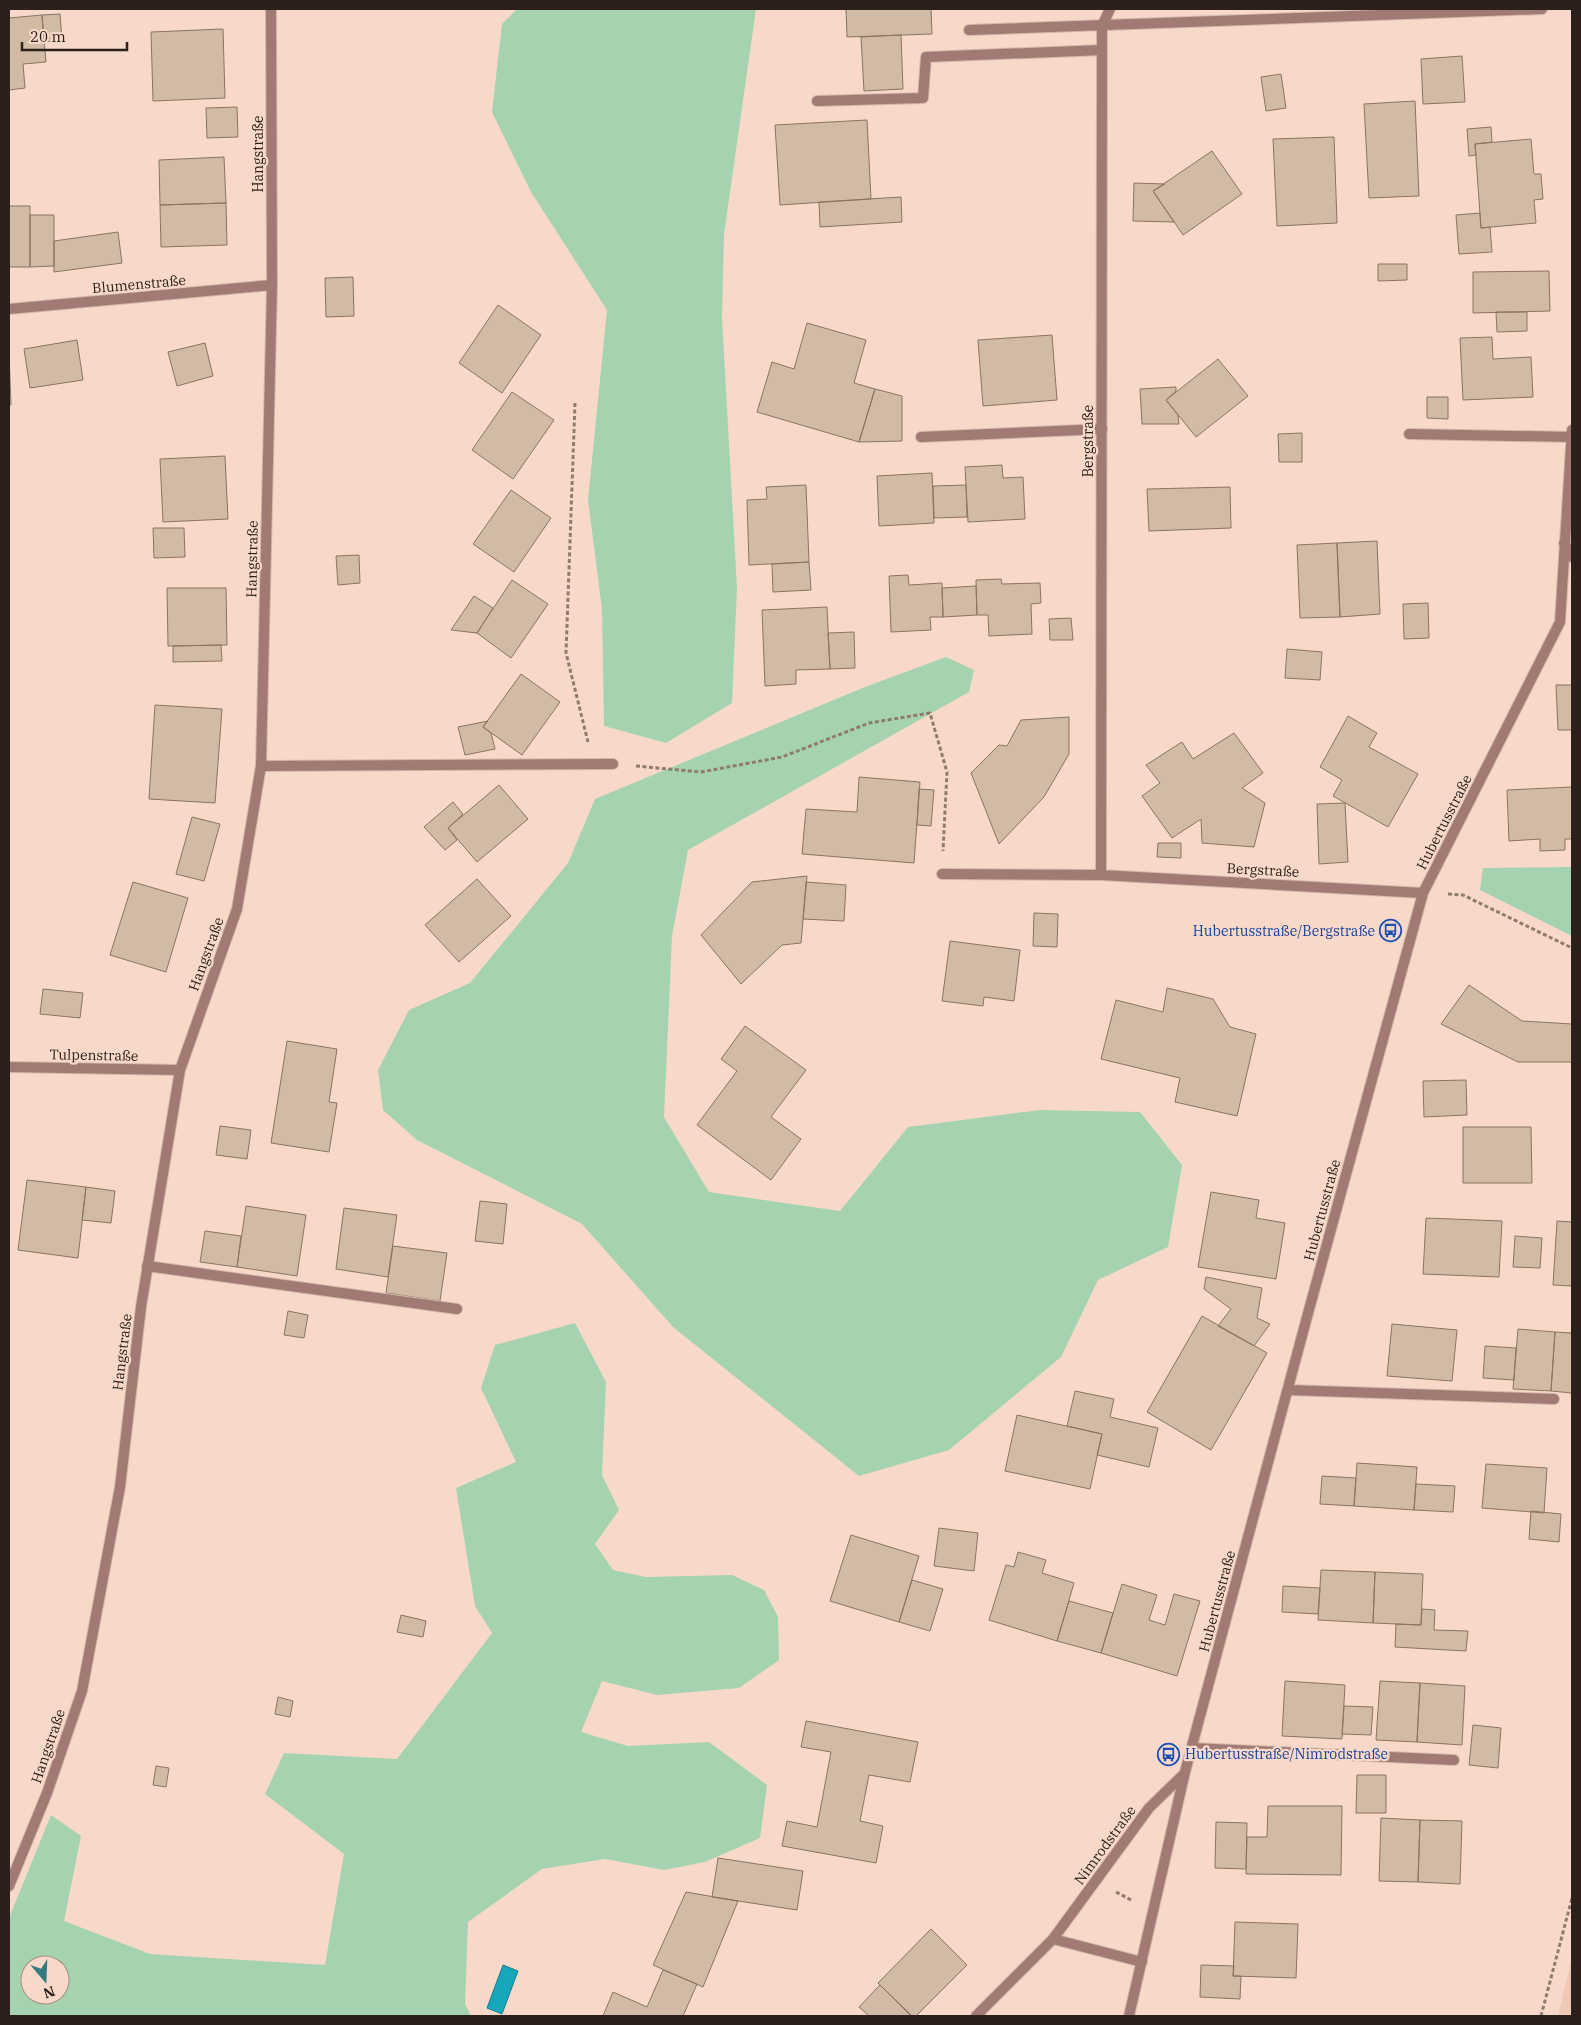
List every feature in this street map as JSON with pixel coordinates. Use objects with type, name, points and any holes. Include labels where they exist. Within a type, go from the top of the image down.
[{"type":"street","name":"Hangstraße","points":[[9,1886],[47,1793],[82,1691],[120,1487],[147,1266],[180,1070],[237,909],[261,766],[272,285],[271,9]]},
{"type":"street","name":"Bergstraße","points":[[1101,875],[1102,26],[1110,9]]},
{"type":"street","points":[[969,30],[1542,9]]},
{"type":"street","points":[[818,101],[923,98],[926,57],[1102,50]]},
{"type":"street","name":"Blumenstraße","points":[[9,309],[272,285]]},
{"type":"street","points":[[921,437],[1102,429]]},
{"type":"street","name":"Hubertusstraße","points":[[1129,2016],[1192,1748],[1423,893],[1560,622],[1572,430]]},
{"type":"street","points":[[1410,434],[1572,438]]},
{"type":"street","points":[[1564,543],[1572,557]]},
{"type":"street","points":[[261,766],[613,764]]},
{"type":"street","name":"Bergstraße","points":[[942,874],[1101,875],[1423,893]]},
{"type":"street","name":"Tulpenstraße","points":[[9,1067],[180,1070]]},
{"type":"street","points":[[147,1266],[457,1309]]},
{"type":"street","points":[[1288,1390],[1554,1399]]},
{"type":"street","points":[[1192,1748],[1454,1760]]},
{"type":"street","name":"Nimrodstraße","points":[[976,2016],[1053,1939],[1150,1808],[1186,1772]]},
{"type":"street","points":[[1053,1939],[1142,1962]]},
{"type":"path","points":[[576,403],[566,653],[594,764]]},
{"type":"path","points":[[613,764],[701,772],[782,757],[869,723],[930,713],[947,772],[942,874]]},
{"type":"path","points":[[1423,893],[1463,895],[1572,948]]},
{"type":"path","points":[[1096,1881],[1135,1902]]},
{"type":"path","points":[[1541,2016],[1572,1898]]},
{"type":"shaded area","points":[[1572,1957],[1572,2016],[1558,2016]]},
{"type":"green space","points":[[517,9],[756,9],[724,234],[722,317],[737,588],[732,703],[666,743],[604,726],[602,609],[588,500],[607,310],[531,192],[492,112],[502,24]]},
{"type":"green space","points":[[946,657],[974,670],[969,692],[688,850],[672,936],[664,1117],[709,1192],[840,1211],[908,1127],[1040,1110],[1140,1112],[1182,1165],[1168,1247],[1098,1280],[1061,1357],[949,1450],[859,1476],[673,1327],[582,1224],[417,1140],[383,1110],[378,1070],[409,1010],[470,983],[568,863],[595,799],[865,687]]},
{"type":"green space","points":[[1572,867],[1572,936],[1480,890],[1483,868]]},
{"type":"green space","points":[[575,1323],[606,1382],[602,1475],[619,1510],[595,1544],[613,1570],[646,1577],[732,1575],[764,1590],[778,1617],[779,1660],[739,1688],[657,1695],[602,1681],[581,1732],[628,1746],[709,1742],[767,1785],[760,1838],[705,1862],[664,1870],[605,1859],[542,1869],[468,1922],[465,2004],[471,2016],[9,2016],[9,1918],[51,1815],[81,1836],[64,1921],[150,1954],[325,1965],[344,1854],[265,1794],[284,1753],[397,1759],[492,1633],[475,1606],[456,1488],[516,1462],[481,1388],[495,1345]]},
{"type":"water","points":[[503,1965],[518,1971],[502,2014],[487,2008]]},
{"type":"building","points":[[846,9],[931,9],[932,34],[847,37]]},
{"type":"building","points":[[60,14],[62,40],[44,42],[42,15]]},
{"type":"building","points":[[42,15],[46,62],[23,64],[25,88],[9,90],[9,18]]},
{"type":"building","points":[[223,29],[225,98],[153,101],[151,32]]},
{"type":"building","points":[[901,35],[903,89],[864,91],[861,37]]},
{"type":"building","points":[[1462,56],[1465,102],[1423,104],[1421,59]]},
{"type":"building","points":[[1281,74],[1286,108],[1266,111],[1261,77]]},
{"type":"building","points":[[1415,101],[1419,196],[1369,198],[1364,104]]},
{"type":"building","points":[[237,107],[238,137],[207,138],[206,108]]},
{"type":"building","points":[[867,120],[871,199],[780,205],[775,125]]},
{"type":"building","points":[[1491,127],[1492,142],[1475,144],[1476,155],[1469,156],[1467,129]]},
{"type":"building","points":[[1334,137],[1337,223],[1277,226],[1273,139]]},
{"type":"building","points":[[1531,139],[1534,174],[1541,174],[1543,199],[1534,200],[1536,223],[1481,228],[1475,144]]},
{"type":"building","points":[[1212,151],[1242,194],[1183,235],[1153,191]]},
{"type":"building","points":[[224,157],[226,203],[160,205],[159,160]]},
{"type":"building","points":[[1134,183],[1165,184],[1153,191],[1174,222],[1133,221]]},
{"type":"building","points":[[901,197],[902,222],[820,227],[819,202]]},
{"type":"building","points":[[226,203],[227,245],[161,247],[160,205]]},
{"type":"building","points":[[9,206],[30,206],[30,267],[9,267]]},
{"type":"building","points":[[1480,213],[1481,228],[1490,227],[1492,252],[1459,254],[1456,215]]},
{"type":"building","points":[[30,215],[54,215],[54,266],[30,267]]},
{"type":"building","points":[[118,232],[122,263],[54,272],[54,241]]},
{"type":"building","points":[[1378,264],[1407,264],[1407,280],[1378,281]]},
{"type":"building","points":[[1549,271],[1550,311],[1473,313],[1473,272]]},
{"type":"building","points":[[353,277],[354,316],[326,317],[325,278]]},
{"type":"building","points":[[498,305],[541,335],[502,393],[459,363]]},
{"type":"building","points":[[1496,312],[1527,312],[1527,331],[1497,332]]},
{"type":"building","points":[[807,323],[866,340],[854,383],[875,389],[859,442],[757,412],[772,362],[794,369]]},
{"type":"building","points":[[1052,335],[1057,400],[983,406],[978,340]]},
{"type":"building","points":[[1492,337],[1493,359],[1531,357],[1533,397],[1463,400],[1460,338]]},
{"type":"building","points":[[77,340],[83,380],[30,388],[24,349]]},
{"type":"building","points":[[205,343],[213,376],[177,386],[168,352]]},
{"type":"building","points":[[9,352],[11,405],[9,405]]},
{"type":"building","points":[[1218,359],[1248,396],[1196,437],[1166,400]]},
{"type":"building","points":[[1176,387],[1176,391],[1166,400],[1178,415],[1179,424],[1142,424],[1140,389]]},
{"type":"building","points":[[875,389],[902,396],[902,441],[859,442]]},
{"type":"building","points":[[512,392],[554,420],[513,479],[472,450]]},
{"type":"building","points":[[1427,397],[1448,397],[1448,419],[1427,418]]},
{"type":"building","points":[[1302,433],[1302,462],[1279,462],[1278,434]]},
{"type":"building","points":[[225,456],[228,519],[163,522],[160,459]]},
{"type":"building","points":[[1002,465],[1003,478],[1023,477],[1025,519],[968,522],[965,467]]},
{"type":"building","points":[[932,473],[934,523],[879,526],[877,476]]},
{"type":"building","points":[[806,485],[809,562],[749,565],[747,500],[767,499],[766,487]]},
{"type":"building","points":[[966,485],[967,517],[934,518],[933,486]]},
{"type":"building","points":[[1230,487],[1231,528],[1149,531],[1147,489]]},
{"type":"building","points":[[511,490],[551,518],[514,572],[473,544]]},
{"type":"building","points":[[153,528],[184,528],[185,557],[154,558]]},
{"type":"building","points":[[1377,541],[1380,614],[1340,617],[1337,543]]},
{"type":"building","points":[[1337,543],[1340,617],[1300,618],[1297,545]]},
{"type":"building","points":[[359,555],[360,583],[338,585],[336,556]]},
{"type":"building","points":[[809,562],[811,590],[773,592],[772,564]]},
{"type":"building","points":[[908,575],[909,585],[942,583],[943,617],[930,617],[931,630],[891,632],[889,576]]},
{"type":"building","points":[[1001,579],[1002,584],[1040,583],[1041,603],[1031,604],[1032,634],[989,636],[988,615],[977,615],[976,580]]},
{"type":"building","points":[[512,580],[548,604],[511,658],[477,633]]},
{"type":"building","points":[[976,586],[977,615],[943,617],[942,588]]},
{"type":"building","points":[[167,588],[226,588],[227,645],[168,646]]},
{"type":"building","points":[[474,596],[493,608],[477,633],[451,630]]},
{"type":"building","points":[[1428,603],[1429,638],[1404,639],[1403,604]]},
{"type":"building","points":[[827,607],[830,669],[796,670],[796,684],[765,686],[762,610]]},
{"type":"building","points":[[1071,618],[1073,640],[1050,640],[1049,619]]},
{"type":"building","points":[[854,632],[855,668],[830,669],[828,633]]},
{"type":"building","points":[[221,645],[222,661],[173,662],[173,646]]},
{"type":"building","points":[[1287,649],[1322,652],[1320,680],[1285,678]]},
{"type":"building","points":[[521,674],[560,702],[522,755],[483,727]]},
{"type":"building","points":[[1556,685],[1572,685],[1572,730],[1558,730]]},
{"type":"building","points":[[155,705],[222,709],[215,803],[149,799]]},
{"type":"building","points":[[1348,716],[1377,733],[1369,747],[1418,774],[1388,827],[1333,796],[1342,780],[1320,767]]},
{"type":"building","points":[[1069,717],[1069,754],[1044,797],[999,844],[971,773],[999,745],[1007,746],[1021,720]]},
{"type":"building","points":[[488,721],[483,727],[491,733],[495,749],[465,755],[458,727]]},
{"type":"building","points":[[1234,733],[1263,773],[1242,788],[1265,803],[1254,847],[1202,843],[1201,819],[1172,838],[1142,796],[1160,783],[1146,765],[1182,742],[1193,759]]},
{"type":"building","points":[[859,777],[920,782],[914,863],[802,854],[806,809],[857,812]]},
{"type":"building","points":[[499,785],[528,819],[477,862],[448,828]]},
{"type":"building","points":[[1572,787],[1572,839],[1565,839],[1565,850],[1540,851],[1540,839],[1509,841],[1507,790]]},
{"type":"building","points":[[919,789],[934,790],[931,826],[917,825]]},
{"type":"building","points":[[453,802],[463,814],[448,828],[457,840],[445,850],[424,827]]},
{"type":"building","points":[[1345,803],[1348,862],[1319,864],[1317,804]]},
{"type":"building","points":[[192,817],[220,824],[204,881],[176,874]]},
{"type":"building","points":[[1158,843],[1181,843],[1181,858],[1157,857]]},
{"type":"building","points":[[807,876],[801,943],[782,945],[741,984],[701,935],[752,882]]},
{"type":"building","points":[[477,879],[511,916],[459,962],[425,925]]},
{"type":"building","points":[[133,882],[188,898],[166,972],[110,955]]},
{"type":"building","points":[[806,882],[846,885],[844,921],[803,919]]},
{"type":"building","points":[[1034,913],[1058,914],[1057,947],[1033,946]]},
{"type":"building","points":[[950,941],[1020,950],[1014,1001],[984,997],[983,1006],[942,1001]]},
{"type":"building","points":[[1469,985],[1522,1021],[1572,1024],[1572,1062],[1518,1062],[1441,1024]]},
{"type":"building","points":[[1167,988],[1213,999],[1230,1027],[1256,1034],[1237,1116],[1175,1102],[1180,1078],[1101,1059],[1116,1000],[1163,1012]]},
{"type":"building","points":[[43,989],[83,993],[80,1018],[40,1014]]},
{"type":"building","points":[[745,1026],[806,1070],[771,1117],[801,1139],[771,1180],[697,1125],[737,1071],[721,1059]]},
{"type":"building","points":[[287,1041],[337,1049],[329,1102],[337,1103],[329,1152],[271,1143]]},
{"type":"building","points":[[1466,1080],[1467,1115],[1424,1117],[1423,1081]]},
{"type":"building","points":[[220,1126],[251,1130],[247,1159],[216,1155]]},
{"type":"building","points":[[1463,1127],[1531,1127],[1532,1183],[1463,1183]]},
{"type":"building","points":[[27,1180],[86,1187],[78,1258],[18,1250]]},
{"type":"building","points":[[86,1187],[115,1191],[111,1223],[82,1220]]},
{"type":"building","points":[[1211,1192],[1259,1200],[1256,1218],[1285,1223],[1276,1279],[1198,1267]]},
{"type":"building","points":[[480,1201],[507,1204],[503,1244],[475,1241]]},
{"type":"building","points":[[246,1206],[306,1215],[297,1276],[237,1267]]},
{"type":"building","points":[[344,1208],[397,1215],[388,1277],[336,1269]]},
{"type":"building","points":[[1426,1218],[1502,1221],[1499,1277],[1423,1274]]},
{"type":"building","points":[[1557,1221],[1572,1222],[1572,1286],[1553,1285]]},
{"type":"building","points":[[205,1231],[241,1236],[237,1267],[200,1262]]},
{"type":"building","points":[[1515,1236],[1542,1238],[1540,1268],[1513,1267]]},
{"type":"building","points":[[393,1246],[447,1253],[440,1301],[386,1293]]},
{"type":"building","points":[[1206,1277],[1262,1288],[1257,1318],[1270,1324],[1254,1346],[1218,1326],[1231,1309],[1204,1289]]},
{"type":"building","points":[[288,1311],[308,1315],[304,1338],[284,1335]]},
{"type":"building","points":[[1202,1316],[1267,1353],[1211,1450],[1147,1412]]},
{"type":"building","points":[[1392,1324],[1457,1330],[1452,1381],[1387,1376]]},
{"type":"building","points":[[1518,1329],[1555,1332],[1551,1391],[1513,1389]]},
{"type":"building","points":[[1555,1332],[1572,1333],[1572,1393],[1551,1391]]},
{"type":"building","points":[[1485,1346],[1516,1348],[1514,1380],[1483,1378]]},
{"type":"building","points":[[1075,1391],[1114,1399],[1110,1417],[1158,1428],[1149,1467],[1097,1455],[1102,1434],[1067,1426]]},
{"type":"building","points":[[1017,1415],[1102,1434],[1090,1489],[1005,1471]]},
{"type":"building","points":[[1357,1463],[1417,1467],[1414,1510],[1354,1506]]},
{"type":"building","points":[[1486,1464],[1547,1468],[1544,1513],[1482,1508]]},
{"type":"building","points":[[1322,1476],[1356,1478],[1354,1506],[1320,1504]]},
{"type":"building","points":[[1416,1484],[1455,1486],[1453,1512],[1414,1510]]},
{"type":"building","points":[[1531,1511],[1561,1514],[1559,1542],[1529,1539]]},
{"type":"building","points":[[939,1528],[978,1533],[974,1571],[934,1566]]},
{"type":"building","points":[[851,1535],[919,1556],[899,1622],[830,1601]]},
{"type":"building","points":[[1018,1552],[1046,1560],[1042,1573],[1074,1583],[1057,1641],[989,1620],[1006,1565],[1014,1567]]},
{"type":"building","points":[[1321,1570],[1375,1572],[1373,1623],[1318,1620]]},
{"type":"building","points":[[1375,1572],[1423,1574],[1421,1625],[1373,1623]]},
{"type":"building","points":[[912,1580],[943,1589],[930,1631],[899,1622]]},
{"type":"building","points":[[1122,1584],[1157,1595],[1149,1620],[1165,1625],[1174,1594],[1200,1601],[1177,1676],[1101,1653]]},
{"type":"building","points":[[1283,1586],[1320,1588],[1318,1614],[1282,1612]]},
{"type":"building","points":[[1069,1601],[1113,1613],[1101,1653],[1057,1641]]},
{"type":"building","points":[[1422,1609],[1435,1610],[1434,1630],[1468,1631],[1466,1651],[1395,1647],[1396,1624],[1421,1625]]},
{"type":"building","points":[[401,1615],[426,1621],[423,1637],[397,1632]]},
{"type":"building","points":[[1285,1681],[1345,1685],[1342,1739],[1282,1736]]},
{"type":"building","points":[[1380,1681],[1420,1683],[1417,1742],[1376,1740]]},
{"type":"building","points":[[1420,1683],[1465,1686],[1462,1745],[1417,1742]]},
{"type":"building","points":[[278,1697],[293,1701],[290,1717],[275,1714]]},
{"type":"building","points":[[1344,1706],[1373,1707],[1371,1735],[1342,1734]]},
{"type":"building","points":[[806,1721],[918,1742],[910,1782],[869,1775],[860,1821],[883,1826],[876,1863],[782,1846],[787,1821],[817,1827],[831,1752],[801,1747]]},
{"type":"building","points":[[1473,1725],[1501,1728],[1498,1768],[1469,1765]]},
{"type":"building","points":[[156,1766],[169,1768],[166,1787],[153,1785]]},
{"type":"building","points":[[1357,1775],[1386,1775],[1386,1813],[1356,1813]]},
{"type":"building","points":[[1268,1806],[1342,1806],[1341,1875],[1246,1874],[1247,1837],[1267,1837]]},
{"type":"building","points":[[1381,1818],[1420,1820],[1418,1882],[1379,1881]]},
{"type":"building","points":[[1420,1820],[1462,1821],[1460,1884],[1418,1882]]},
{"type":"building","points":[[1216,1822],[1247,1823],[1246,1869],[1215,1868]]},
{"type":"building","points":[[718,1858],[803,1871],[797,1910],[712,1897]]},
{"type":"building","points":[[686,1892],[738,1901],[703,1987],[653,1965]]},
{"type":"building","points":[[1235,1922],[1298,1924],[1296,1978],[1233,1976]]},
{"type":"building","points":[[931,1929],[967,1965],[916,2016],[911,2016],[878,1983]]},
{"type":"building","points":[[1201,1965],[1234,1966],[1233,1976],[1241,1976],[1240,1999],[1200,1997]]},
{"type":"building","points":[[663,1970],[697,1984],[683,2016],[603,2016],[613,1992],[647,2007]]},
{"type":"building","points":[[880,1985],[910,2016],[869,2016],[859,2007]]},
{"type":"place","name":"Hubertusstraße/Bergstraße","points":[[1391,931]]},
{"type":"place","name":"Hubertusstraße/Nimrodstraße","points":[[1169,1754]]}]
